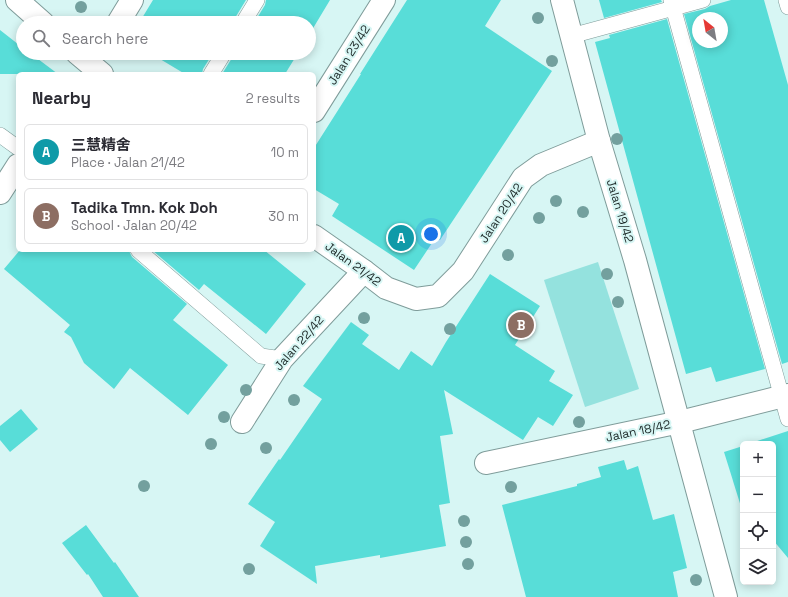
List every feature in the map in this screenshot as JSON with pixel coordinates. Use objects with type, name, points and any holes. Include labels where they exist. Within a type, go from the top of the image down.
[{"type":"street","points":[[17,0],[35,16]]},
{"type":"street","points":[[122,16],[132,0]]},
{"type":"street","name":"Jalan 23/42","points":[[316,108],[384,0]]},
{"type":"street","name":"Jalan 19/42","points":[[562,0],[599,141],[635,260],[680,422],[726,597]]},
{"type":"street","name":"Jalan 20/42","points":[[416,299],[438,296],[463,271],[523,178],[541,165],[599,141]]},
{"type":"street","points":[[0,193],[16,168]]},
{"type":"street","name":"Jalan 21/42","points":[[316,237],[386,288],[416,299]]},
{"type":"street","name":"Jalan 22/42","points":[[242,422],[282,359],[364,271]]},
{"type":"street","name":"Jalan 18/42","points":[[486,463],[680,422],[785,396]]},
{"type":"lane","points":[[247,16],[257,0]]},
{"type":"lane","points":[[571,36],[672,4],[702,0]]},
{"type":"lane","points":[[786,0],[788,6]]},
{"type":"lane","points":[[672,4],[785,396],[788,418]]},
{"type":"lane","points":[[212,72],[220,60]]},
{"type":"lane","points":[[0,134],[16,146]]},
{"type":"lane","points":[[140,252],[261,356],[282,359]]},
{"type":"shaded area","points":[[598,262],[639,389],[585,407],[544,280]]},
{"type":"building","points":[[153,0],[246,0],[236,16],[143,16]]},
{"type":"building","points":[[266,0],[330,0],[316,23],[316,16],[258,16],[265,5]]},
{"type":"building","points":[[407,0],[501,0],[485,26],[552,71],[440,240],[436,237],[414,270],[332,216],[339,204],[316,190],[316,145]]},
{"type":"building","points":[[599,0],[661,0],[662,2],[604,18]]},
{"type":"building","points":[[731,0],[764,0],[788,85],[788,362],[782,364],[694,48],[728,48],[728,12],[692,12]]},
{"type":"building","points":[[692,12],[692,43],[684,14]]},
{"type":"building","points":[[667,19],[765,369],[716,382],[711,367],[686,374],[595,42],[610,38],[609,35]]},
{"type":"building","points":[[0,30],[16,43],[16,60],[39,60],[55,72],[16,72],[16,74],[0,74]]},
{"type":"building","points":[[162,60],[209,60],[202,72],[182,72]]},
{"type":"building","points":[[231,60],[294,60],[286,72],[223,72]]},
{"type":"building","points":[[18,252],[130,252],[132,257],[187,304],[173,320],[228,365],[188,415],[130,368],[114,389],[84,363],[71,337],[64,332],[70,325],[4,269]]},
{"type":"building","points":[[154,252],[266,252],[306,284],[266,334],[204,284],[199,290]]},
{"type":"building","points":[[490,274],[540,306],[515,345],[555,371],[549,381],[573,395],[553,426],[538,417],[523,440],[444,390],[453,434],[440,436],[450,503],[439,505],[446,546],[380,558],[380,555],[315,566],[317,584],[260,546],[275,522],[248,504],[322,399],[303,386],[351,322],[369,335],[362,344],[399,370],[411,351],[432,366]]},
{"type":"building","points":[[21,409],[38,429],[10,452],[0,440],[0,426]]},
{"type":"building","points":[[788,431],[788,558],[776,544],[776,441],[757,441]]},
{"type":"building","points":[[740,447],[740,503],[724,452]]},
{"type":"building","points":[[624,460],[627,470],[638,466],[653,520],[674,514],[687,568],[673,572],[678,597],[526,597],[502,505],[577,486],[577,484],[601,477],[598,467]]},
{"type":"building","points":[[86,525],[114,563],[115,562],[139,597],[103,597],[88,574],[87,575],[62,543]]},
{"type":"place","name":"三慧精舍","points":[[401,238]]},
{"type":"place","name":"Tadika Tmn. Kok Doh","points":[[521,325]]}]
